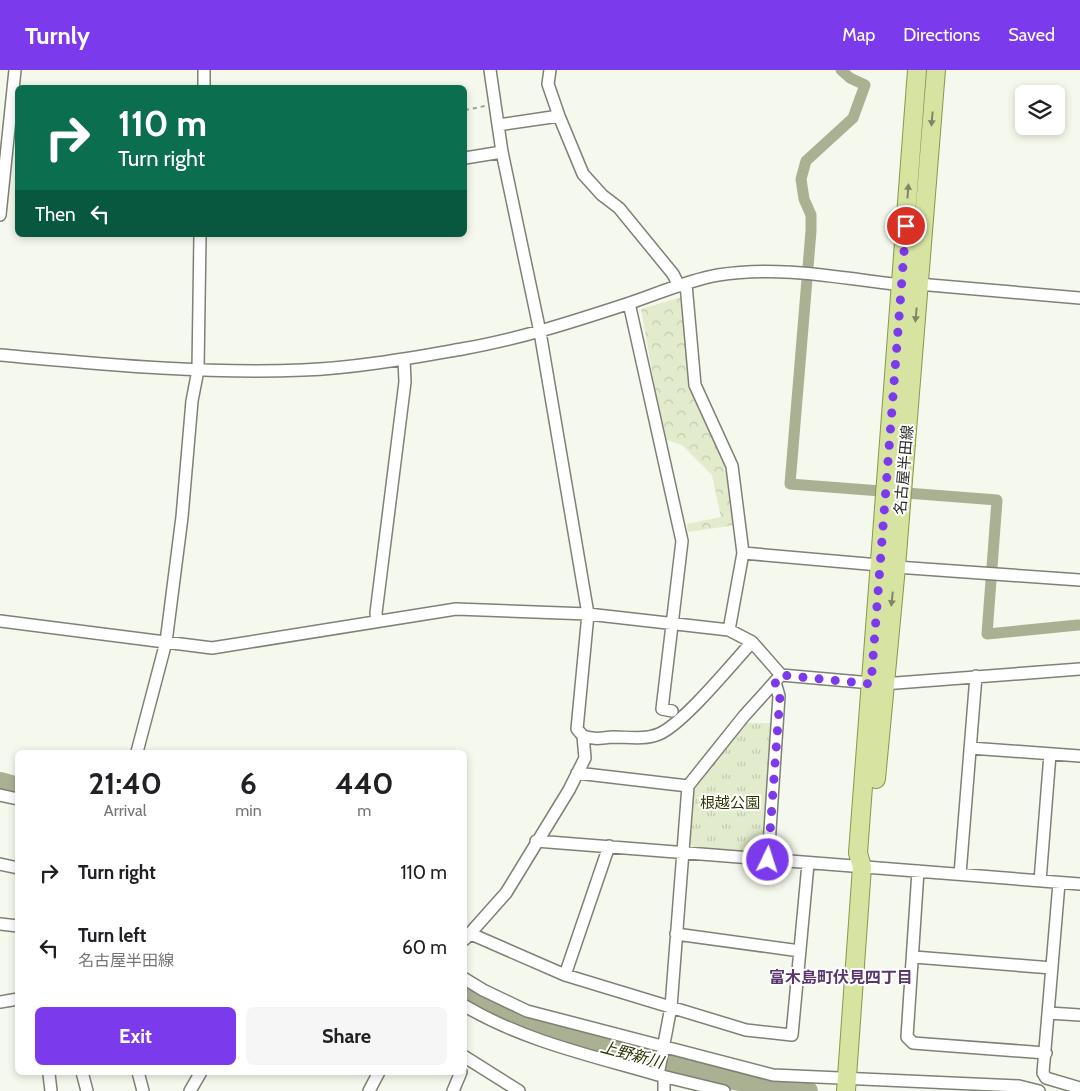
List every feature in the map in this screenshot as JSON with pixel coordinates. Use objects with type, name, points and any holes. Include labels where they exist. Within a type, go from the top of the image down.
[{"type":"main road","name":"名古屋半田線","points":[[910,284],[917,70]]},
{"type":"main road","name":"名古屋半田線","points":[[846,1085],[862,867],[870,854],[877,684],[910,284],[936,70]]},
{"type":"street","points":[[0,215],[14,70]]},
{"type":"street","points":[[204,70],[204,85]]},
{"type":"street","points":[[490,70],[502,152],[540,332],[588,614],[577,729],[583,736],[586,749],[585,758],[569,790],[536,841],[506,893],[468,936],[565,975],[746,1030],[792,1035],[808,864]]},
{"type":"street","points":[[550,70],[548,84],[558,116],[583,174],[602,195],[619,208],[682,285],[695,385],[732,466],[743,553],[729,630]]},
{"type":"street","points":[[498,125],[558,116]]},
{"type":"street","points":[[467,158],[502,152]]},
{"type":"street","points":[[138,750],[166,642],[192,401],[198,370],[200,237]]},
{"type":"street","points":[[0,355],[156,369],[305,370],[465,349],[540,332],[682,285],[735,273],[781,272],[1080,298]]},
{"type":"street","points":[[629,303],[682,541],[662,710],[672,711]]},
{"type":"street","points":[[377,621],[376,613],[405,382],[404,358]]},
{"type":"street","points":[[743,553],[1080,580]]},
{"type":"street","points":[[0,621],[212,648],[456,609],[588,614],[729,630],[752,642],[778,679],[780,696],[768,860]]},
{"type":"street","points":[[583,736],[598,740],[610,737],[648,737],[660,733],[694,704],[752,642]]},
{"type":"street","points":[[778,679],[877,684],[1080,669]]},
{"type":"street","points":[[960,874],[976,676]]},
{"type":"street","points":[[664,1091],[661,1073],[672,1007],[688,786],[744,716],[778,679]]},
{"type":"street","points":[[970,748],[1080,756]]},
{"type":"street","points":[[1040,881],[1050,754]]},
{"type":"street","points":[[577,773],[688,786]]},
{"type":"street","points":[[0,794],[15,798]]},
{"type":"street","points":[[536,841],[1080,884]]},
{"type":"street","points":[[565,975],[609,846]]},
{"type":"street","points":[[0,864],[15,867]]},
{"type":"street","points":[[918,871],[914,957],[907,1037],[913,1043],[1046,1053]]},
{"type":"street","points":[[1059,883],[1043,1072],[1046,1078],[1080,1088]]},
{"type":"street","points":[[0,924],[15,928]]},
{"type":"street","points":[[676,934],[800,951]]},
{"type":"street","points":[[914,957],[1052,968]]},
{"type":"street","points":[[467,980],[527,1011],[773,1076],[846,1085],[1019,1086],[1039,1091]]},
{"type":"street","points":[[0,1002],[15,999]]},
{"type":"street","points":[[467,1007],[488,1020],[536,1039],[724,1091]]},
{"type":"street","points":[[1049,1013],[1080,1015]]},
{"type":"street","points":[[467,1061],[519,1091]]},
{"type":"street","points":[[49,1075],[51,1091]]},
{"type":"street","points":[[83,1075],[87,1091]]},
{"type":"street","points":[[139,1075],[143,1091]]},
{"type":"street","points":[[190,1091],[199,1075]]},
{"type":"street","points":[[369,1091],[377,1075]]},
{"type":"street","points":[[453,1091],[460,1075]]},
{"type":"path","points":[[467,110],[495,105]]},
{"type":"green space","points":[[685,296],[692,386],[729,469],[736,525],[688,532],[687,524],[721,517],[712,475],[682,445],[664,439],[641,309]]},
{"type":"green space","name":"根越公園","points":[[747,723],[773,723],[765,845],[758,853],[693,848],[690,843],[694,787]]},
{"type":"waterway","points":[[841,70],[850,78],[865,85],[853,118],[806,161],[801,179],[804,199],[811,215],[811,231],[790,484],[997,500],[987,634],[1078,625]]},
{"type":"waterway","name":"上野新川","points":[[0,782],[15,786]]},
{"type":"waterway","name":"上野新川","points":[[467,993],[533,1029],[724,1078],[786,1090],[808,1091]]},
{"type":"district","name":"富木島町伏見四丁目","points":[[841,977]]},
{"type":"route","points":[[768,860],[780,696],[775,682],[781,675],[871,684],[906,226]]}]
